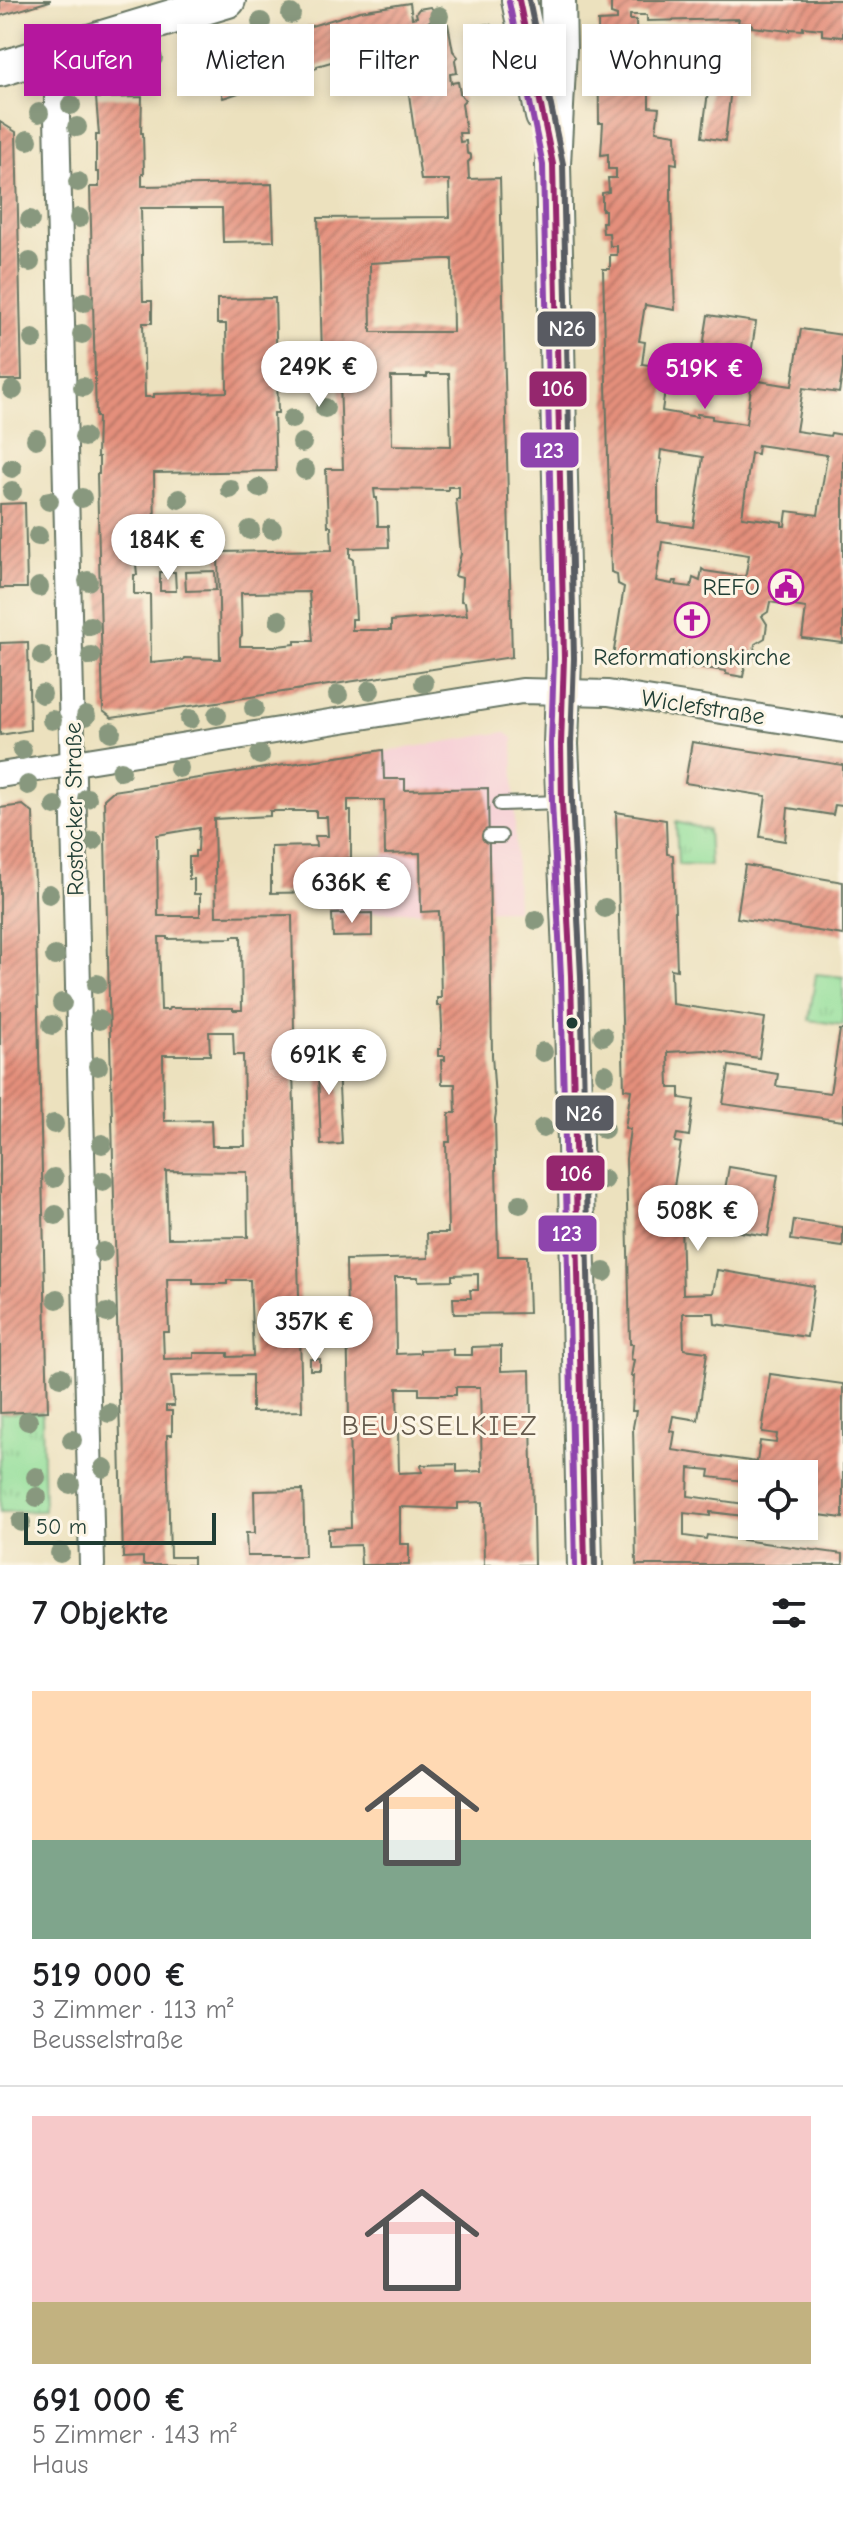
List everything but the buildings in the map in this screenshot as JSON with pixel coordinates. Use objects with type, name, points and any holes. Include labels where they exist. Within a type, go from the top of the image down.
[{"type":"main road","points":[[148,24],[228,0]]},
{"type":"main road","points":[[519,0],[553,164]]},
{"type":"main road","points":[[558,0],[559,49],[553,164],[564,658],[562,802],[571,961],[585,1565]]},
{"type":"main road","points":[[0,69],[24,62]]},
{"type":"street","name":"Rostocker Straße","points":[[57,96],[92,1565]]},
{"type":"street","name":"Wiclefstraße","points":[[0,775],[522,691],[631,696],[843,730]]},
{"type":"lane","points":[[500,804],[562,802]]},
{"type":"shaded area","points":[[505,732],[513,738],[517,910],[329,913],[329,881],[348,881],[347,858],[385,856],[383,752]]},
{"type":"green space","points":[[676,822],[708,830],[710,866],[678,865]]},
{"type":"green space","points":[[816,974],[843,977],[843,1025],[809,1020]]},
{"type":"green space","points":[[42,1412],[44,1511],[0,1512],[0,1413]]},
{"type":"transit line","name":"106","points":[[519,0],[553,164],[564,658],[562,802],[571,976],[585,1565]]},
{"type":"transit line","name":"N26","points":[[529,0],[563,164],[574,658],[572,802],[581,976],[595,1565]]},
{"type":"transit line","name":"123","points":[[509,2],[543,165],[554,658],[552,802],[561,976],[575,1565]]},
{"type":"place","name":"REFO","points":[[786,587]]},
{"type":"place","name":"Reformationskirche","points":[[692,620]]},
{"type":"district","name":"BEUSSELKIEZ","points":[[440,1426]]}]
